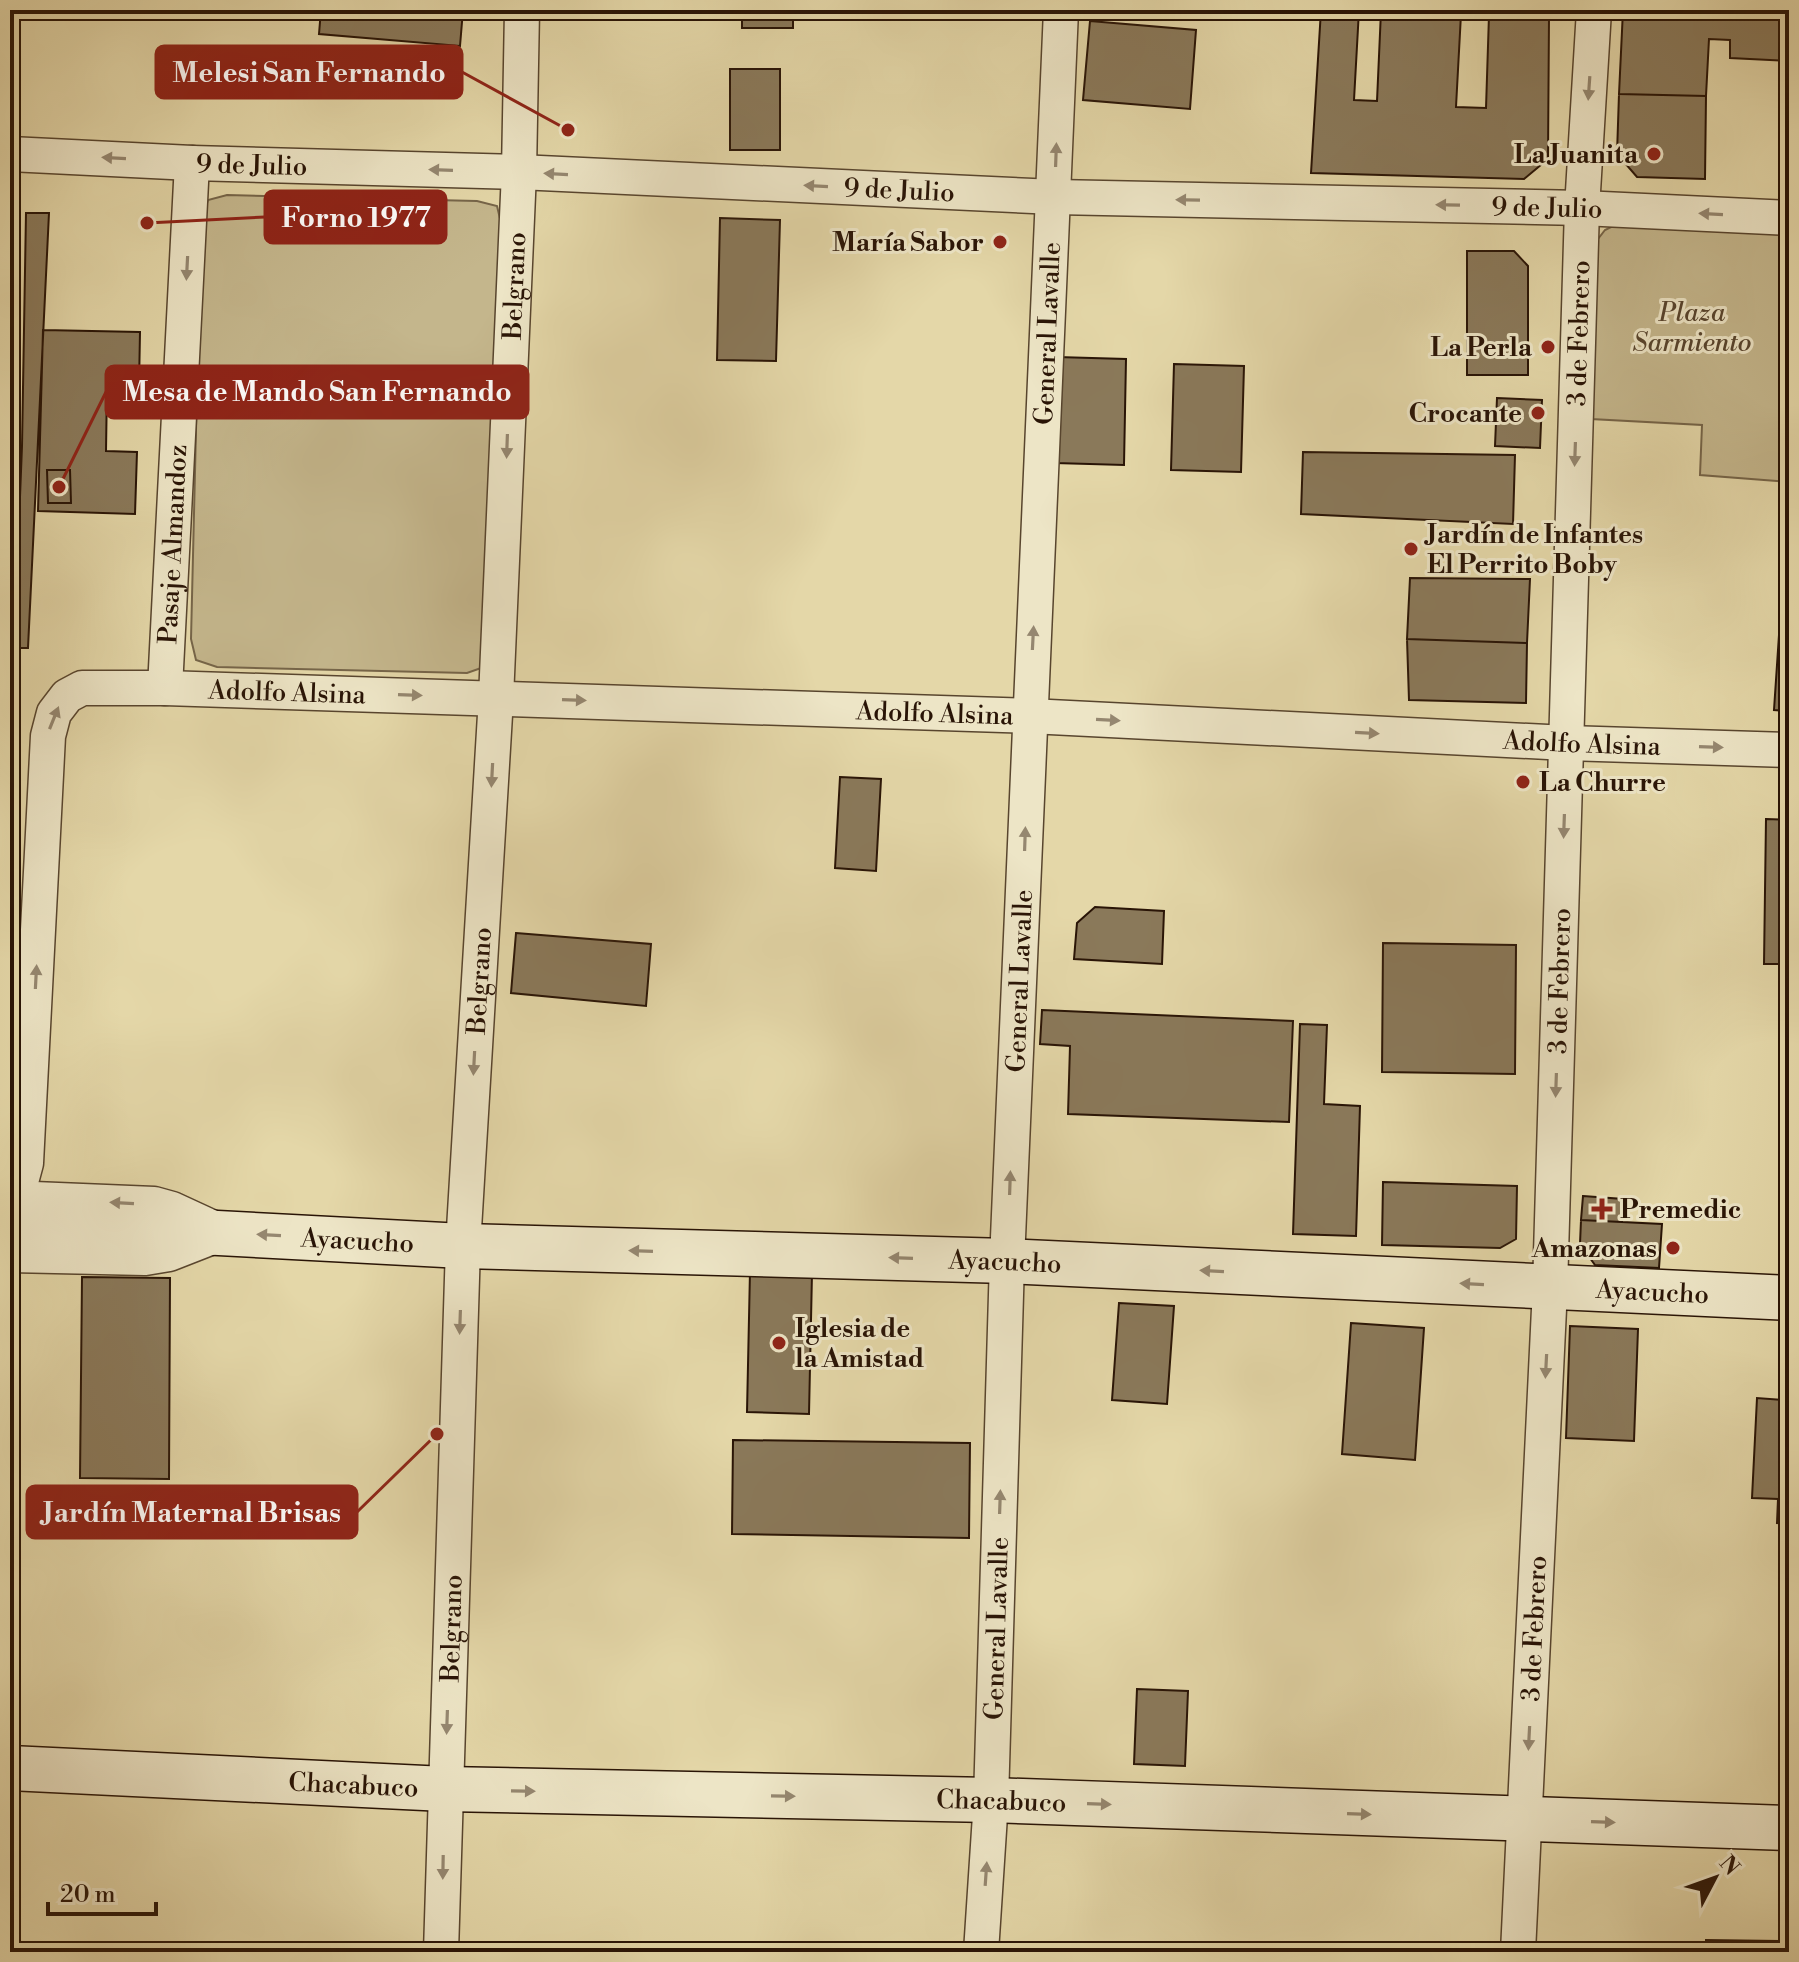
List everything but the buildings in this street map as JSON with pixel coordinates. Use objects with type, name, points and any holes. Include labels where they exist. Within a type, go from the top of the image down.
[{"type":"street","name":"Belgrano","points":[[441,1952],[463,1246],[496,698],[519,172],[522,10]]},
{"type":"street","name":"General Lavalle","points":[[981,1952],[991,1800],[1007,1261],[1061,10]]},
{"type":"street","name":"3 de Febrero","points":[[1518,1952],[1550,1288],[1582,208],[1594,10]]},
{"type":"street","name":"9 de Julio","points":[[10,154],[192,163],[519,172],[1055,197],[1582,208],[1789,218]]},
{"type":"street","name":"Pasaje Almandoz","points":[[165,688],[192,163]]},
{"type":"street","name":"Adolfo Alsina","points":[[10,1188],[22,1178],[26,1163],[48,736],[54,713],[67,696],[82,688],[165,688],[1030,716],[1567,743],[1789,750]]},
{"type":"street","name":"Ayacucho","points":[[10,1198],[154,1204],[172,1209],[222,1233],[463,1246],[1007,1261],[1789,1298]]},
{"type":"street","points":[[10,1222],[222,1233]]},
{"type":"street","name":"Ayacucho","points":[[10,1255],[145,1258],[169,1254],[222,1233]]},
{"type":"street","name":"Chacabuco","points":[[10,1748],[125,1752],[214,1778]]},
{"type":"street","name":"Chacabuco","points":[[10,1768],[445,1789],[991,1800],[1789,1828]]},
{"type":"green space","points":[[227,195],[477,201],[497,206],[502,227],[484,667],[467,673],[217,667],[196,660],[191,639],[201,221],[208,200]]},
{"type":"green space","name":"Plaza Sarmiento","points":[[1617,224],[1789,235],[1789,482],[1700,475],[1702,425],[1591,419],[1598,239],[1605,230]]},
{"type":"railway","points":[[10,108],[14,10]]},
{"type":"place","name":"Melesi San Fernando","points":[[568,130]]},
{"type":"place","name":"La Juanita","points":[[1654,154]]},
{"type":"place","name":"Forno 1977","points":[[147,223]]},
{"type":"place","name":"María Sabor","points":[[1000,242]]},
{"type":"place","name":"La Perla","points":[[1548,347]]},
{"type":"place","name":"Crocante","points":[[1538,413]]},
{"type":"place","name":"Mesa de Mando San Fernando","points":[[59,487]]},
{"type":"place","name":"Jardín de Infantes El Perrito Boby","points":[[1411,549]]},
{"type":"place","name":"La Churre","points":[[1523,782]]},
{"type":"place","name":"Premedic","points":[[1602,1209]]},
{"type":"place","name":"Amazonas","points":[[1673,1248]]},
{"type":"place","name":"Iglesia de la Amistad","points":[[779,1343]]},
{"type":"place","name":"Jardín Maternal Brisas","points":[[437,1434]]}]
